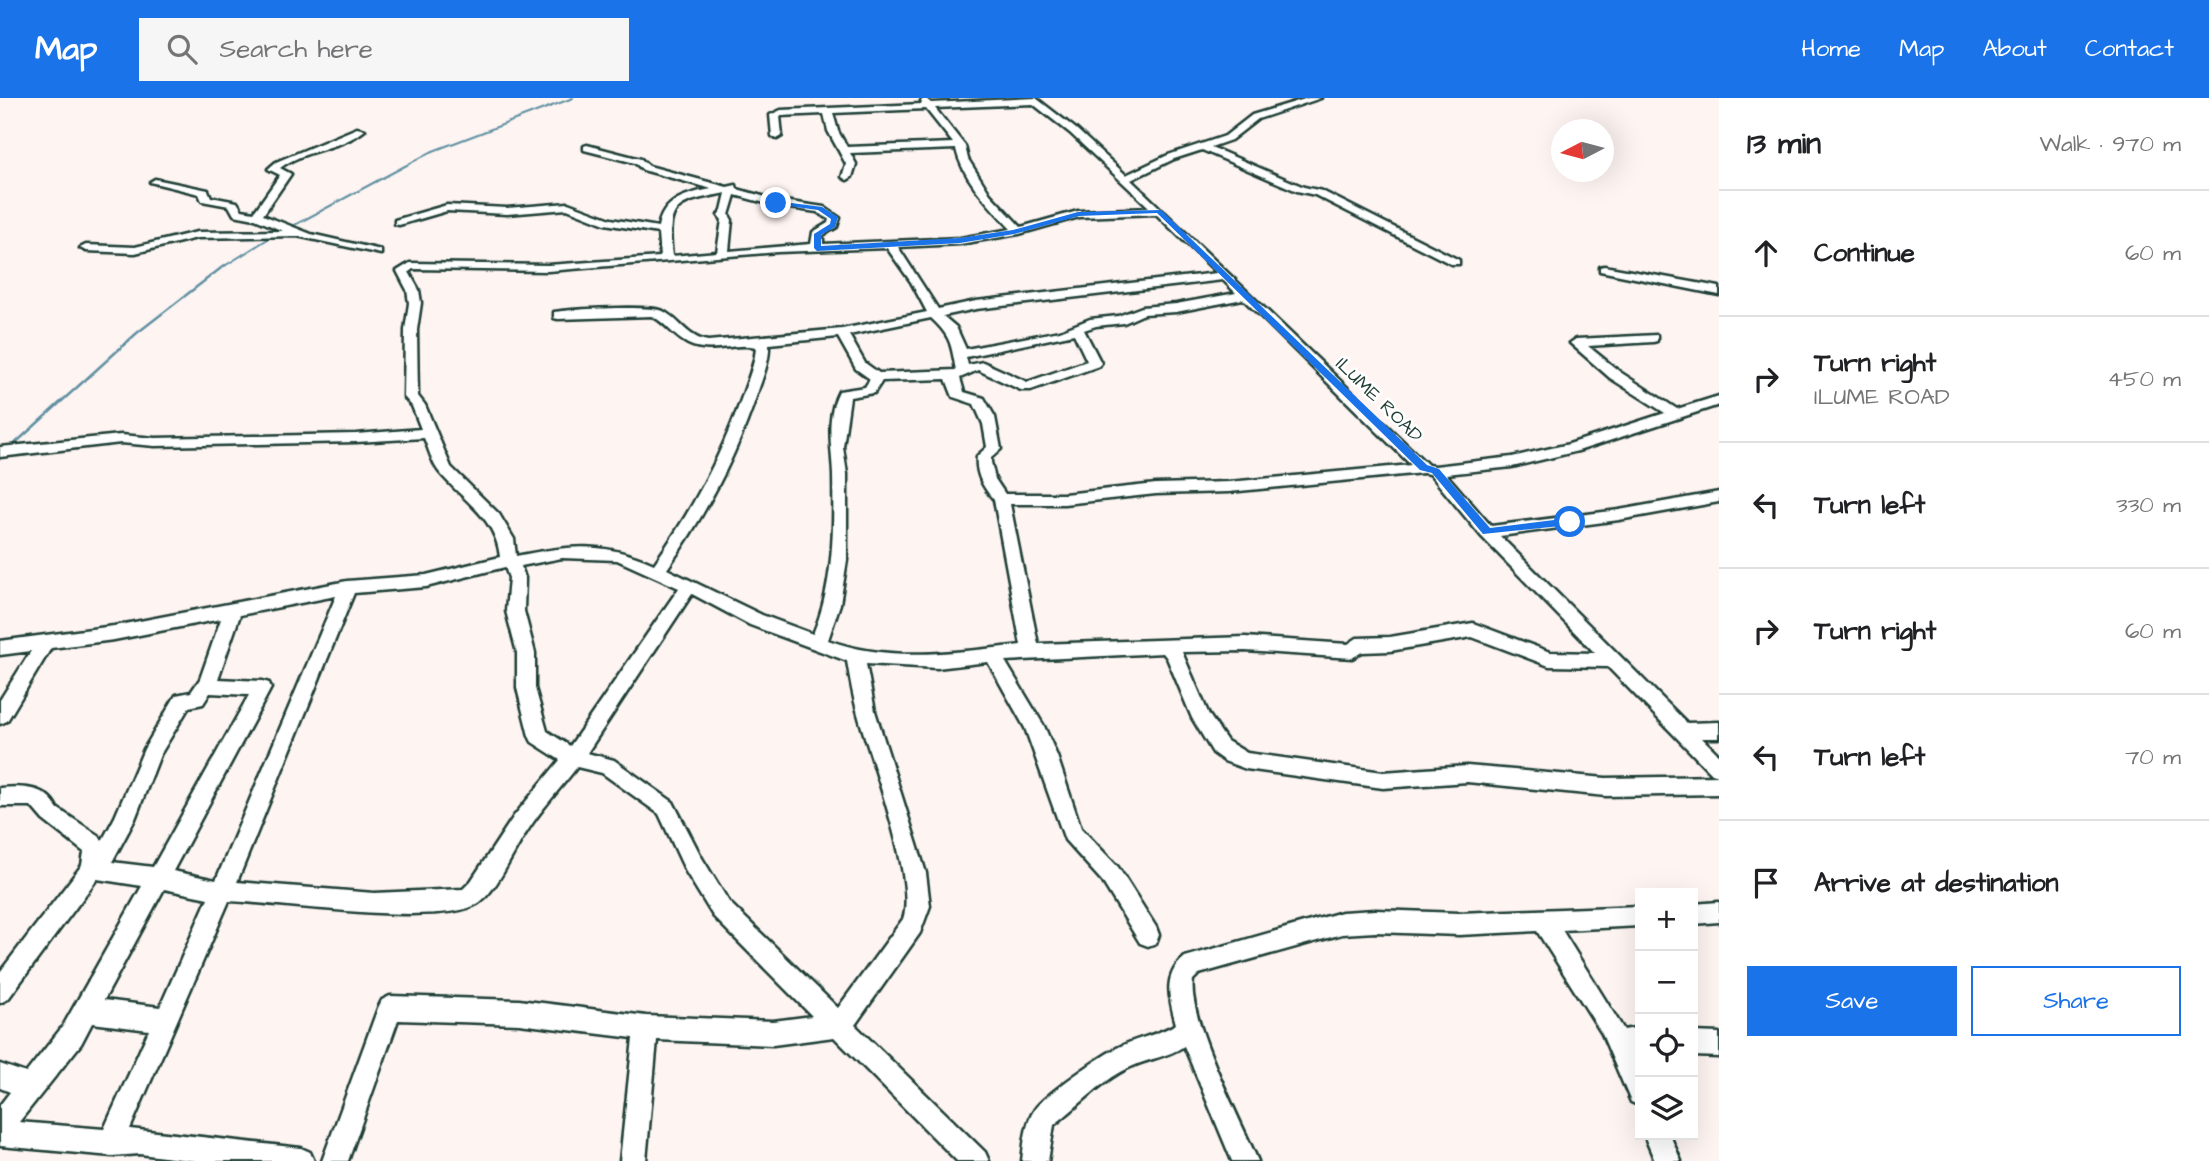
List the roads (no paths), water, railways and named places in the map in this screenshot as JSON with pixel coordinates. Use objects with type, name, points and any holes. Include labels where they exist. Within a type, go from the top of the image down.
[{"type":"street","points":[[922,98],[960,146],[963,159],[986,197],[1019,231]]},
{"type":"street","points":[[1125,179],[1160,162],[1228,138],[1255,117],[1317,98]]},
{"type":"street","points":[[775,115],[1033,99]]},
{"type":"street","name":"ILUME ROAD","points":[[1033,99],[1125,179],[1429,469],[1487,532],[1719,768]]},
{"type":"street","points":[[774,101],[777,136]]},
{"type":"street","points":[[828,111],[833,131],[851,164],[846,177]]},
{"type":"street","points":[[257,216],[286,174],[273,169],[281,161],[302,150],[333,144],[360,130]]},
{"type":"street","points":[[844,150],[960,146]]},
{"type":"street","points":[[1203,146],[1301,189],[1318,193],[1455,262]]},
{"type":"street","points":[[587,148],[638,160],[646,168],[776,203],[820,209],[835,218],[833,225],[817,234],[817,248]]},
{"type":"street","points":[[155,182],[204,192],[206,198],[233,204],[238,213],[257,216],[300,234],[377,252]]},
{"type":"street","points":[[666,259],[666,215],[686,198],[731,189]]},
{"type":"street","points":[[723,252],[727,220],[723,215],[727,211],[731,189]]},
{"type":"street","points":[[399,222],[447,208],[507,211],[568,206],[609,222],[664,231]]},
{"type":"street","points":[[976,1161],[841,1024],[721,909],[694,865],[666,808],[607,766],[573,758],[540,736],[526,688],[527,662],[515,611],[517,578],[510,561],[506,539],[493,518],[444,469],[418,405],[411,397],[411,330],[415,303],[413,290],[403,271],[406,267],[440,264],[548,268],[778,249],[960,241],[1019,231],[1078,214],[1159,211]]},
{"type":"street","points":[[86,248],[135,250],[197,235],[300,234]]},
{"type":"street","points":[[891,245],[917,282],[934,313],[951,330],[959,344],[958,394],[974,397],[981,402],[985,410],[995,442],[994,449],[984,456],[983,463],[992,489],[1001,499],[1031,651]]},
{"type":"street","points":[[1604,269],[1719,291]]},
{"type":"street","points":[[761,341],[842,334],[976,305],[1225,276]]},
{"type":"street","points":[[959,353],[1014,345],[1094,322],[1120,320],[1142,311],[1176,308],[1245,295]]},
{"type":"street","points":[[558,315],[654,312],[662,316],[678,333],[699,344],[750,342],[763,345],[747,404],[713,481],[657,571]]},
{"type":"street","points":[[842,334],[852,355],[869,375],[878,377],[958,374],[978,365],[1026,387],[1094,363],[1086,340],[1077,329]]},
{"type":"street","points":[[1653,338],[1576,343],[1615,375],[1677,415]]},
{"type":"street","points":[[818,644],[826,628],[831,605],[839,545],[841,475],[836,449],[843,398],[848,392],[869,390],[878,377]]},
{"type":"street","points":[[1001,499],[1065,499],[1156,489],[1229,487],[1524,459],[1602,440],[1717,404]]},
{"type":"street","points":[[0,452],[121,439],[155,442],[356,438],[430,433]]},
{"type":"street","points":[[1487,532],[1619,515],[1719,497]]},
{"type":"street","points":[[0,649],[347,587],[426,581],[510,561],[583,551],[619,555],[756,620],[855,657],[936,660],[1031,651],[1245,644],[1352,651],[1357,645],[1391,644],[1473,630],[1549,659],[1615,660]]},
{"type":"street","points":[[92,869],[160,878],[221,891],[374,903],[429,903],[470,897],[479,888],[541,794],[573,758],[689,586]]},
{"type":"street","points":[[112,1143],[126,1104],[167,1020],[284,744],[320,648],[341,611],[347,587]]},
{"type":"street","points":[[0,991],[92,869],[108,853],[132,807],[147,761],[183,700],[196,699],[205,686],[233,609]]},
{"type":"street","points":[[0,716],[45,643]]},
{"type":"street","points":[[1167,646],[1175,655],[1201,718],[1220,747],[1246,761],[1383,780],[1444,774],[1606,786],[1719,785]]},
{"type":"street","points":[[993,655],[1043,746],[1072,833],[1110,874],[1148,935]]},
{"type":"street","points":[[335,1161],[390,1008],[519,1012],[646,1028],[773,1033],[841,1024],[912,925],[919,906],[915,873],[866,711],[855,657]]},
{"type":"street","points":[[0,1125],[72,1035],[262,688],[238,685],[205,686]]},
{"type":"street","points":[[1684,731],[1719,730]]},
{"type":"street","points":[[0,797],[35,797],[48,807],[50,814],[92,843],[95,852],[92,869]]},
{"type":"street","points":[[1698,914],[1719,912]]},
{"type":"street","points":[[1245,1161],[1189,1029],[1179,993],[1182,974],[1193,965],[1342,923],[1375,921],[1459,924],[1635,916]]},
{"type":"street","points":[[1543,921],[1610,1026],[1629,1041],[1637,1077]]},
{"type":"street","points":[[86,1010],[167,1020]]},
{"type":"street","points":[[633,1161],[646,1028]]},
{"type":"street","points":[[1035,1161],[1037,1139],[1045,1117],[1107,1067],[1128,1055],[1166,1044],[1189,1029]]},
{"type":"street","points":[[1698,1044],[1719,1045]]},
{"type":"street","points":[[0,1076],[29,1087]]},
{"type":"street","points":[[0,1133],[112,1143],[140,1140],[301,1161]]},
{"type":"street","points":[[1659,1140],[1668,1161]]},
{"type":"waterway","points":[[289,228],[433,151],[573,98]]},
{"type":"waterway","points":[[223,267],[276,234]]},
{"type":"waterway","points":[[10,448],[137,333],[225,265]]}]
